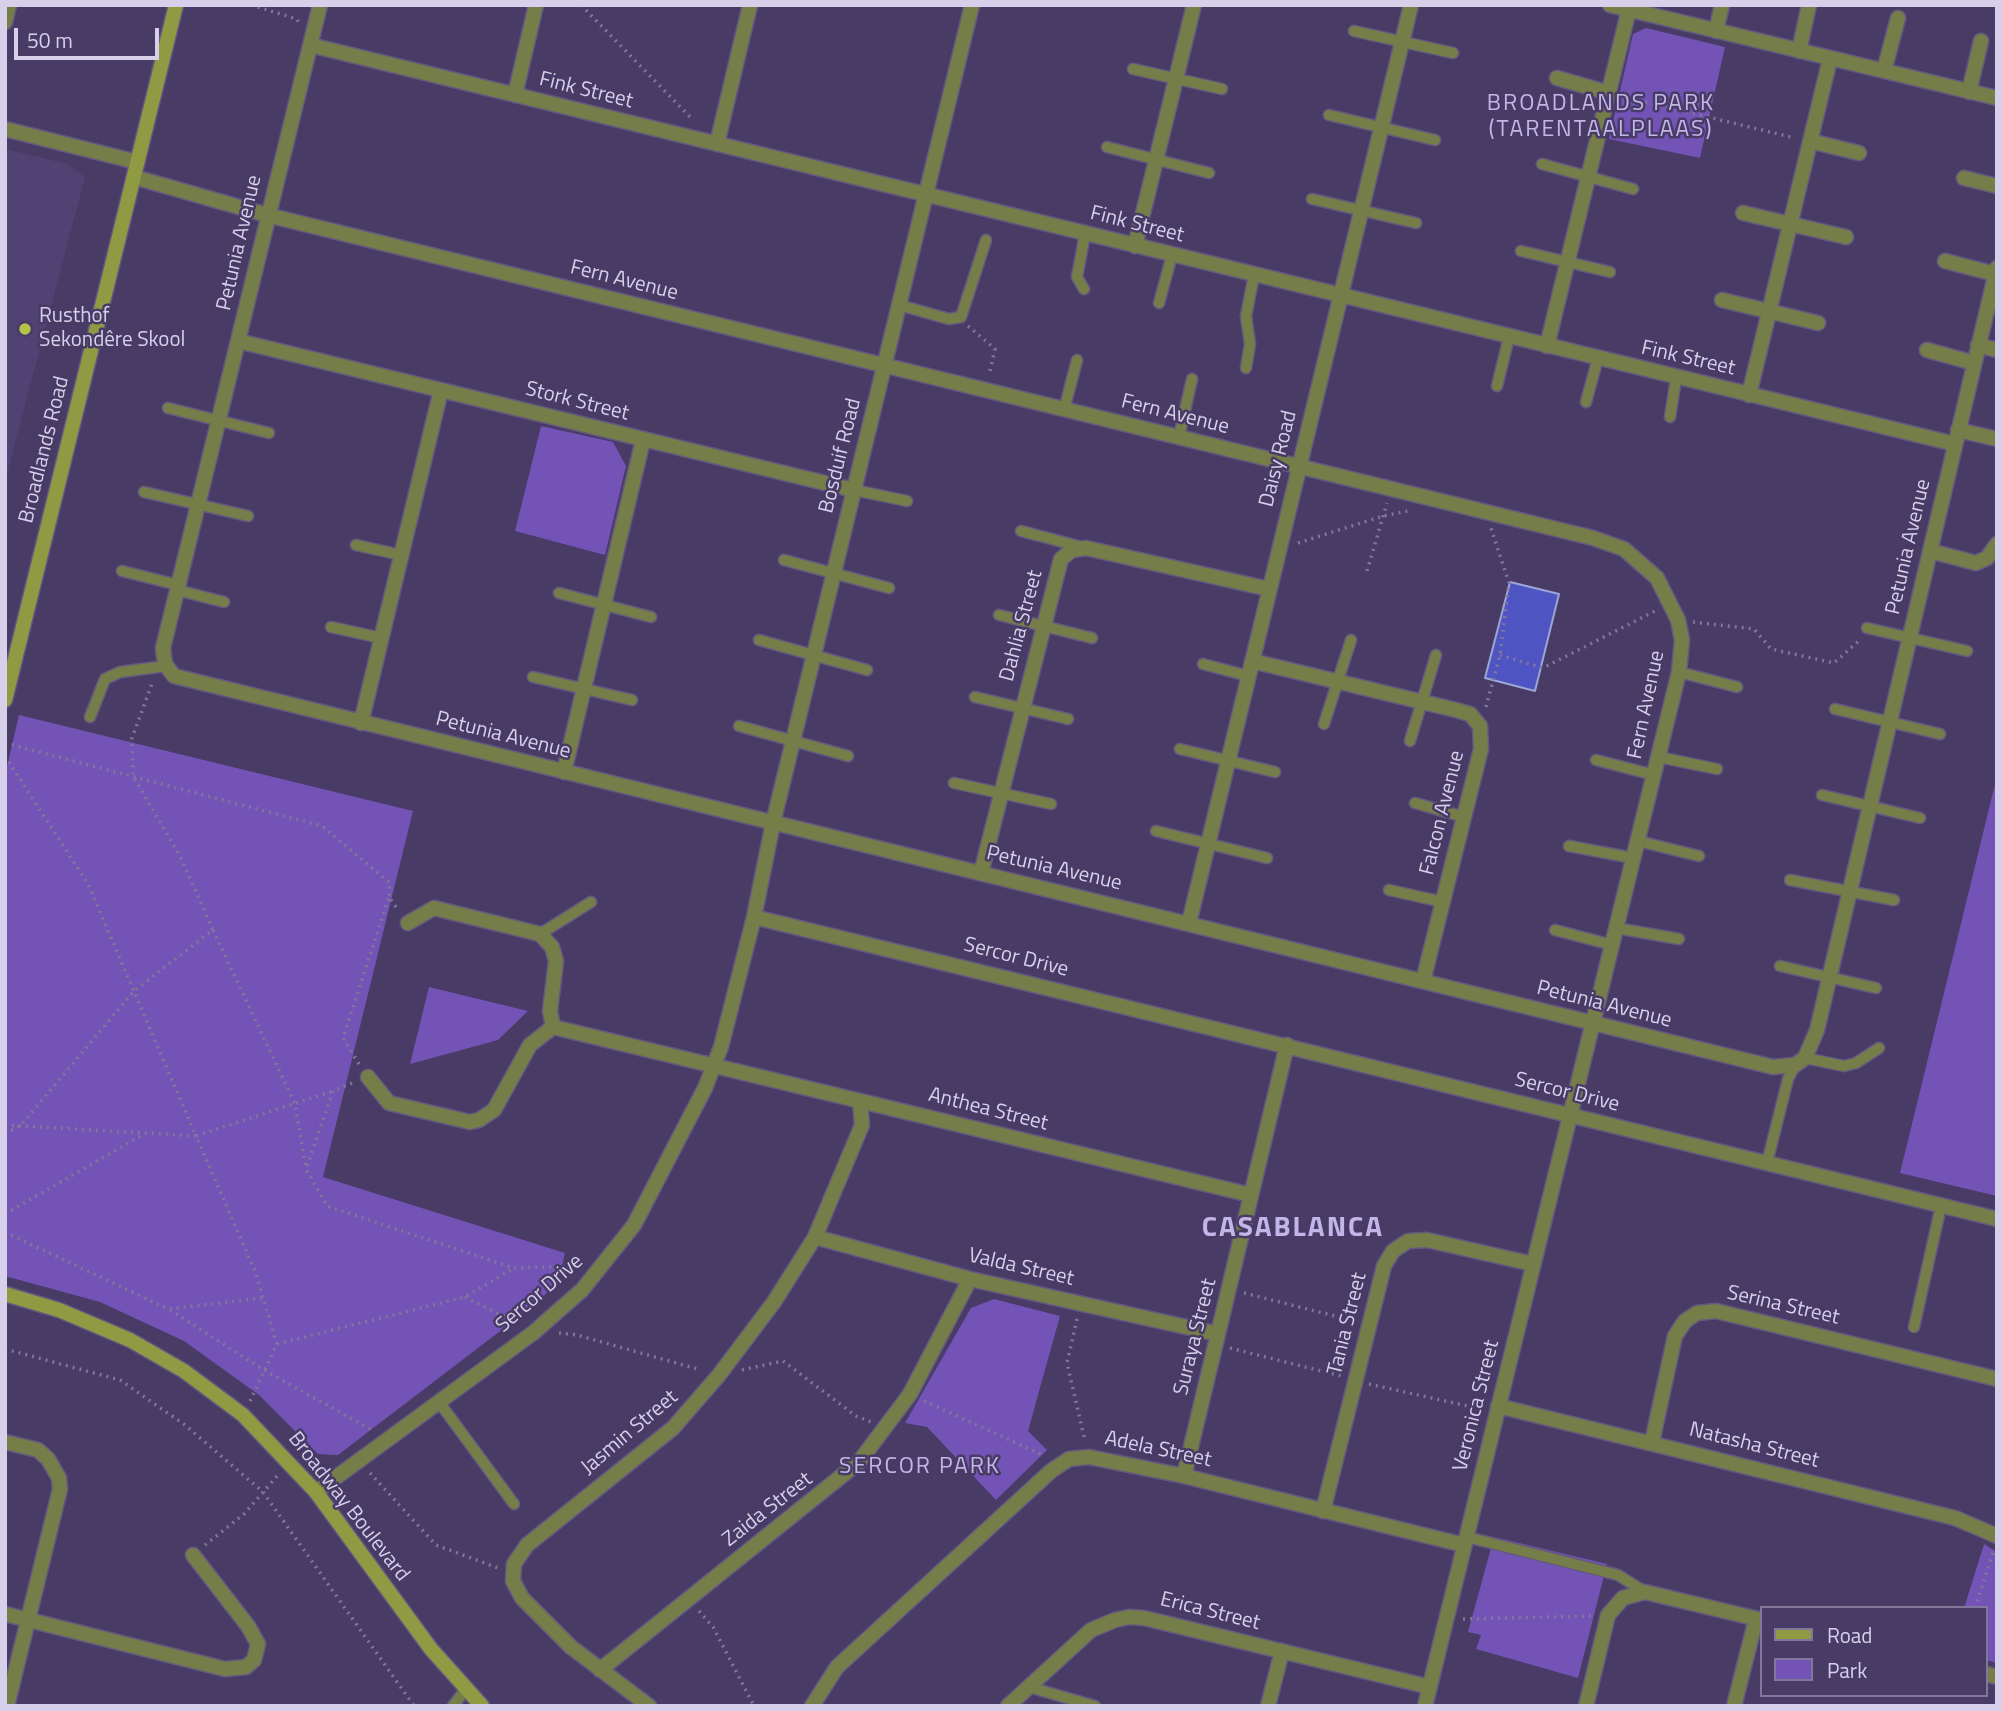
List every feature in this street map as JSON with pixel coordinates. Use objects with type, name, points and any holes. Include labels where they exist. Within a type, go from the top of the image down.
[{"type":"main road","name":"Broadlands Road","points":[[5,700],[176,5]]},
{"type":"main road","name":"Broadway Boulevard","points":[[5,1294],[72,1315],[130,1340],[184,1371],[243,1415],[316,1492],[431,1649],[481,1706]]},
{"type":"street","points":[[5,22],[9,5]]},
{"type":"street","name":"Petunia Avenue","points":[[320,5],[163,648],[162,667],[174,676],[1189,923],[1592,1025],[1773,1067],[1800,1061],[1812,1046],[1996,271]]},
{"type":"street","points":[[515,95],[536,5]]},
{"type":"street","points":[[717,144],[750,5]]},
{"type":"street","name":"Bosduif Road","points":[[754,917],[773,823],[972,5]]},
{"type":"street","points":[[1135,246],[1194,5]]},
{"type":"street","name":"Daisy Road","points":[[1189,923],[1411,5]]},
{"type":"street","points":[[1610,5],[1997,99]]},
{"type":"street","points":[[1716,31],[1722,5]]},
{"type":"street","points":[[1799,51],[1809,5]]},
{"type":"street","points":[[1547,346],[1629,8]]},
{"type":"street","points":[[1884,71],[1898,18]]},
{"type":"street","points":[[1969,92],[1981,41]]},
{"type":"street","name":"Fink Street","points":[[310,45],[1676,379],[1957,437],[1997,439]]},
{"type":"street","points":[[1749,395],[1830,58]]},
{"type":"street","points":[[1556,78],[1609,93]]},
{"type":"street","points":[[5,130],[137,162]]},
{"type":"street","points":[[1810,141],[1859,153]]},
{"type":"street","name":"Fern Avenue","points":[[134,177],[267,215],[1593,538],[1624,549],[1648,568],[1671,602],[1682,640],[1679,672],[1570,1115]]},
{"type":"street","points":[[1964,178],[1997,186]]},
{"type":"street","points":[[1743,213],[1846,237]]},
{"type":"street","points":[[1945,261],[1996,271]]},
{"type":"street","points":[[1722,300],[1818,323]]},
{"type":"street","name":"Stork Street","points":[[238,341],[854,490]]},
{"type":"street","points":[[1978,345],[1997,350]]},
{"type":"street","points":[[1927,350],[1974,363]]},
{"type":"street","points":[[360,723],[441,390]]},
{"type":"street","points":[[564,772],[643,440]]},
{"type":"street","points":[[1930,551],[1976,563],[1987,558],[1997,544]]},
{"type":"street","points":[[1086,548],[1269,589]]},
{"type":"street","name":"Dahlia Street","points":[[981,873],[1061,559],[1072,550],[1086,548]]},
{"type":"street","name":"Falcon Avenue","points":[[1252,661],[1470,714],[1480,726],[1481,749],[1423,981]]},
{"type":"street","points":[[368,1077],[389,1103],[470,1122],[479,1120],[494,1110],[530,1045],[553,1027],[550,1011],[556,961],[552,947],[540,934],[434,908],[408,922]]},
{"type":"street","name":"Sercor Drive","points":[[316,1492],[558,1313],[604,1266],[648,1203],[714,1066],[754,917],[1997,1219]]},
{"type":"street","name":"Anthea Street","points":[[553,1027],[1251,1195]]},
{"type":"street","name":"Suraya Street","points":[[1184,1476],[1287,1045]]},
{"type":"street","name":"Jasmin Street","points":[[514,1564],[527,1545],[673,1428],[719,1375],[774,1301],[815,1237],[862,1125],[860,1101]]},
{"type":"street","name":"Veronica Street","points":[[1425,1706],[1570,1115]]},
{"type":"street","name":"Valda Street","points":[[815,1237],[970,1279],[1218,1334]]},
{"type":"street","name":"Tania Street","points":[[1323,1511],[1388,1258],[1408,1241],[1427,1240],[1533,1264]]},
{"type":"street","name":"Zaida Street","points":[[600,1670],[847,1474],[910,1394],[970,1279]]},
{"type":"street","name":"Serina Street","points":[[1652,1442],[1675,1336],[1685,1321],[1697,1313],[1716,1311],[1997,1379]]},
{"type":"street","name":"Natasha Street","points":[[1499,1406],[1955,1518],[1997,1535]]},
{"type":"street","points":[[5,1442],[38,1450],[48,1459],[59,1478],[60,1489],[7,1706]]},
{"type":"street","name":"Adela Street","points":[[813,1706],[837,1667],[1059,1464],[1089,1457],[1184,1476],[1323,1511],[1466,1541]]},
{"type":"street","points":[[5,1614],[225,1668],[246,1667],[254,1660],[258,1644],[248,1626],[193,1555]]},
{"type":"street","points":[[514,1564],[513,1581],[522,1598],[600,1670],[649,1706]]},
{"type":"street","points":[[1586,1706],[1608,1615],[1623,1598],[1645,1592],[1759,1620],[1734,1706]]},
{"type":"street","name":"Erica Street","points":[[1008,1706],[1091,1630],[1129,1617],[1430,1687]]},
{"type":"street","points":[[1268,1706],[1282,1651]]},
{"type":"lane","points":[[1354,30],[1453,53]]},
{"type":"lane","points":[[1133,69],[1222,89]]},
{"type":"lane","points":[[1329,116],[1382,125],[1435,140]]},
{"type":"lane","points":[[1107,147],[1209,173]]},
{"type":"lane","points":[[1542,164],[1633,189]]},
{"type":"lane","points":[[1312,199],[1416,223]]},
{"type":"lane","points":[[1084,289],[1077,277],[1085,234]]},
{"type":"lane","points":[[899,305],[958,318],[965,310],[986,240]]},
{"type":"lane","points":[[1521,251],[1610,272]]},
{"type":"lane","points":[[1159,303],[1172,255]]},
{"type":"lane","points":[[1246,368],[1250,344],[1246,316],[1254,275]]},
{"type":"lane","points":[[1497,386],[1509,337]]},
{"type":"lane","points":[[1586,402],[1598,358]]},
{"type":"lane","points":[[1064,410],[1077,360]]},
{"type":"lane","points":[[1179,437],[1192,379]]},
{"type":"lane","points":[[1670,417],[1676,379]]},
{"type":"lane","points":[[168,408],[270,433]]},
{"type":"lane","name":"Stork Street","points":[[854,490],[907,501]]},
{"type":"lane","points":[[144,492],[248,516]]},
{"type":"lane","points":[[1021,531],[1086,548]]},
{"type":"lane","points":[[356,545],[401,555]]},
{"type":"lane","points":[[784,560],[889,588]]},
{"type":"lane","points":[[122,571],[224,602]]},
{"type":"lane","points":[[559,593],[651,617]]},
{"type":"lane","points":[[999,615],[1092,638]]},
{"type":"lane","points":[[331,627],[381,638]]},
{"type":"lane","points":[[1867,628],[1967,651]]},
{"type":"lane","points":[[758,640],[867,670]]},
{"type":"lane","points":[[1324,724],[1351,640]]},
{"type":"lane","points":[[1410,741],[1424,702],[1436,655]]},
{"type":"lane","points":[[1203,664],[1248,676]]},
{"type":"lane","points":[[90,717],[105,679],[120,672],[162,667]]},
{"type":"lane","points":[[1679,672],[1737,687]]},
{"type":"lane","points":[[533,677],[632,700]]},
{"type":"lane","points":[[975,697],[1068,719]]},
{"type":"lane","points":[[1835,709],[1940,734]]},
{"type":"lane","points":[[739,726],[848,756]]},
{"type":"lane","points":[[1180,749],[1275,772]]},
{"type":"lane","points":[[1659,757],[1717,769]]},
{"type":"lane","points":[[1596,760],[1654,775]]},
{"type":"lane","points":[[954,783],[1051,804]]},
{"type":"lane","points":[[1822,795],[1920,818]]},
{"type":"lane","points":[[1415,803],[1464,817]]},
{"type":"lane","points":[[1156,831],[1266,858]]},
{"type":"lane","points":[[1638,841],[1699,856]]},
{"type":"lane","points":[[1569,846],[1633,858]]},
{"type":"lane","points":[[1790,880],[1894,900]]},
{"type":"lane","points":[[1389,890],[1443,902]]},
{"type":"lane","points":[[540,934],[591,902]]},
{"type":"lane","points":[[1616,928],[1679,939]]},
{"type":"lane","points":[[1555,930],[1612,945]]},
{"type":"lane","points":[[1780,966],[1876,988]]},
{"type":"lane","points":[[1767,1163],[1788,1079],[1800,1061],[1844,1066],[1856,1063],[1879,1048]]},
{"type":"lane","points":[[1914,1327],[1941,1206]]},
{"type":"lane","points":[[439,1402],[514,1504]]},
{"type":"lane","points":[[1466,1541],[1618,1575],[1645,1592]]},
{"type":"lane","points":[[1029,1687],[1095,1706]]},
{"type":"lane","points":[[453,1706],[465,1690]]},
{"type":"path","points":[[251,5],[296,19],[310,45]]},
{"type":"path","points":[[581,5],[717,144]]},
{"type":"path","points":[[1609,93],[1810,141]]},
{"type":"path","points":[[958,318],[995,349],[985,390]]},
{"type":"path","points":[[1367,571],[1391,489]]},
{"type":"path","points":[[1279,549],[1383,516],[1417,509]]},
{"type":"path","points":[[1480,726],[1500,655],[1509,583],[1490,531],[1494,514]]},
{"type":"path","points":[[1500,655],[1543,668],[1671,602]]},
{"type":"path","points":[[1678,620],[1754,629],[1771,649],[1834,663],[1858,645],[1867,628]]},
{"type":"path","points":[[162,667],[132,738],[133,776],[180,856],[295,1104],[306,1169],[327,1206],[514,1268],[604,1266]]},
{"type":"path","points":[[5,743],[322,826],[390,883],[389,897],[343,1038],[368,1077],[196,1136],[5,1125]]},
{"type":"path","points":[[5,756],[88,884],[255,1271],[276,1344],[243,1415]]},
{"type":"path","points":[[389,897],[408,922]]},
{"type":"path","points":[[5,1134],[21,1125],[134,992],[213,930]]},
{"type":"path","points":[[306,1169],[333,1091]]},
{"type":"path","points":[[5,1214],[146,1133]]},
{"type":"path","points":[[5,1231],[168,1309],[264,1370],[388,1439]]},
{"type":"path","points":[[276,1344],[465,1297],[514,1268]]},
{"type":"path","points":[[1229,1289],[1348,1322],[1371,1320]]},
{"type":"path","points":[[465,1297],[519,1325]]},
{"type":"path","points":[[168,1309],[263,1298]]},
{"type":"path","points":[[1081,1304],[1067,1363],[1089,1457]]},
{"type":"path","points":[[554,1333],[577,1335],[719,1375],[783,1361],[856,1416],[886,1427]]},
{"type":"path","points":[[5,1349],[120,1380],[185,1425],[263,1492],[351,1612],[414,1706]]},
{"type":"path","points":[[910,1394],[1059,1464]]},
{"type":"path","points":[[360,1460],[436,1545],[498,1568],[514,1564]]},
{"type":"path","points":[[193,1555],[244,1514],[290,1462]]},
{"type":"path","points":[[1976,1606],[1997,1542]]},
{"type":"path","points":[[689,1600],[713,1627],[754,1706]]},
{"type":"path","points":[[1446,1620],[1608,1615]]},
{"type":"shaded area","name":"Rusthof Sekondêre Skool","points":[[5,149],[67,164],[85,177],[5,481]]},
{"type":"green space","points":[[1646,28],[1725,47],[1700,158],[1609,139],[1633,34]]},
{"type":"green space","points":[[541,426],[613,442],[626,466],[605,555],[515,531]]},
{"type":"green space","points":[[19,715],[413,811],[323,1177],[565,1253],[559,1281],[533,1306],[338,1455],[318,1454],[259,1395],[184,1341],[100,1302],[5,1276],[5,775]]},
{"type":"green space","points":[[1997,776],[1997,1196],[1900,1173]]},
{"type":"green space","points":[[429,987],[528,1011],[498,1040],[410,1064]]},
{"type":"green space","points":[[994,1299],[1060,1316],[1028,1431],[1047,1450],[996,1500],[927,1427],[905,1423],[971,1308]]},
{"type":"green space","points":[[1494,1537],[1607,1564],[1578,1678],[1476,1649],[1481,1635],[1468,1632]]},
{"type":"green space","points":[[1984,1544],[1997,1552],[1997,1663],[1988,1661],[1988,1606],[1965,1606]]},
{"type":"building","points":[[1510,582],[1559,594],[1535,691],[1485,678]]},
{"type":"place","name":"Rusthof Sekondêre Skool","points":[[25,329]]},
{"type":"district","name":"BROADLANDS PARK (TARENTAALPLAAS)","points":[[1601,117]]},
{"type":"district","name":"CASABLANCA","points":[[1293,1229]]},
{"type":"district","name":"SERCOR PARK","points":[[920,1467]]}]
